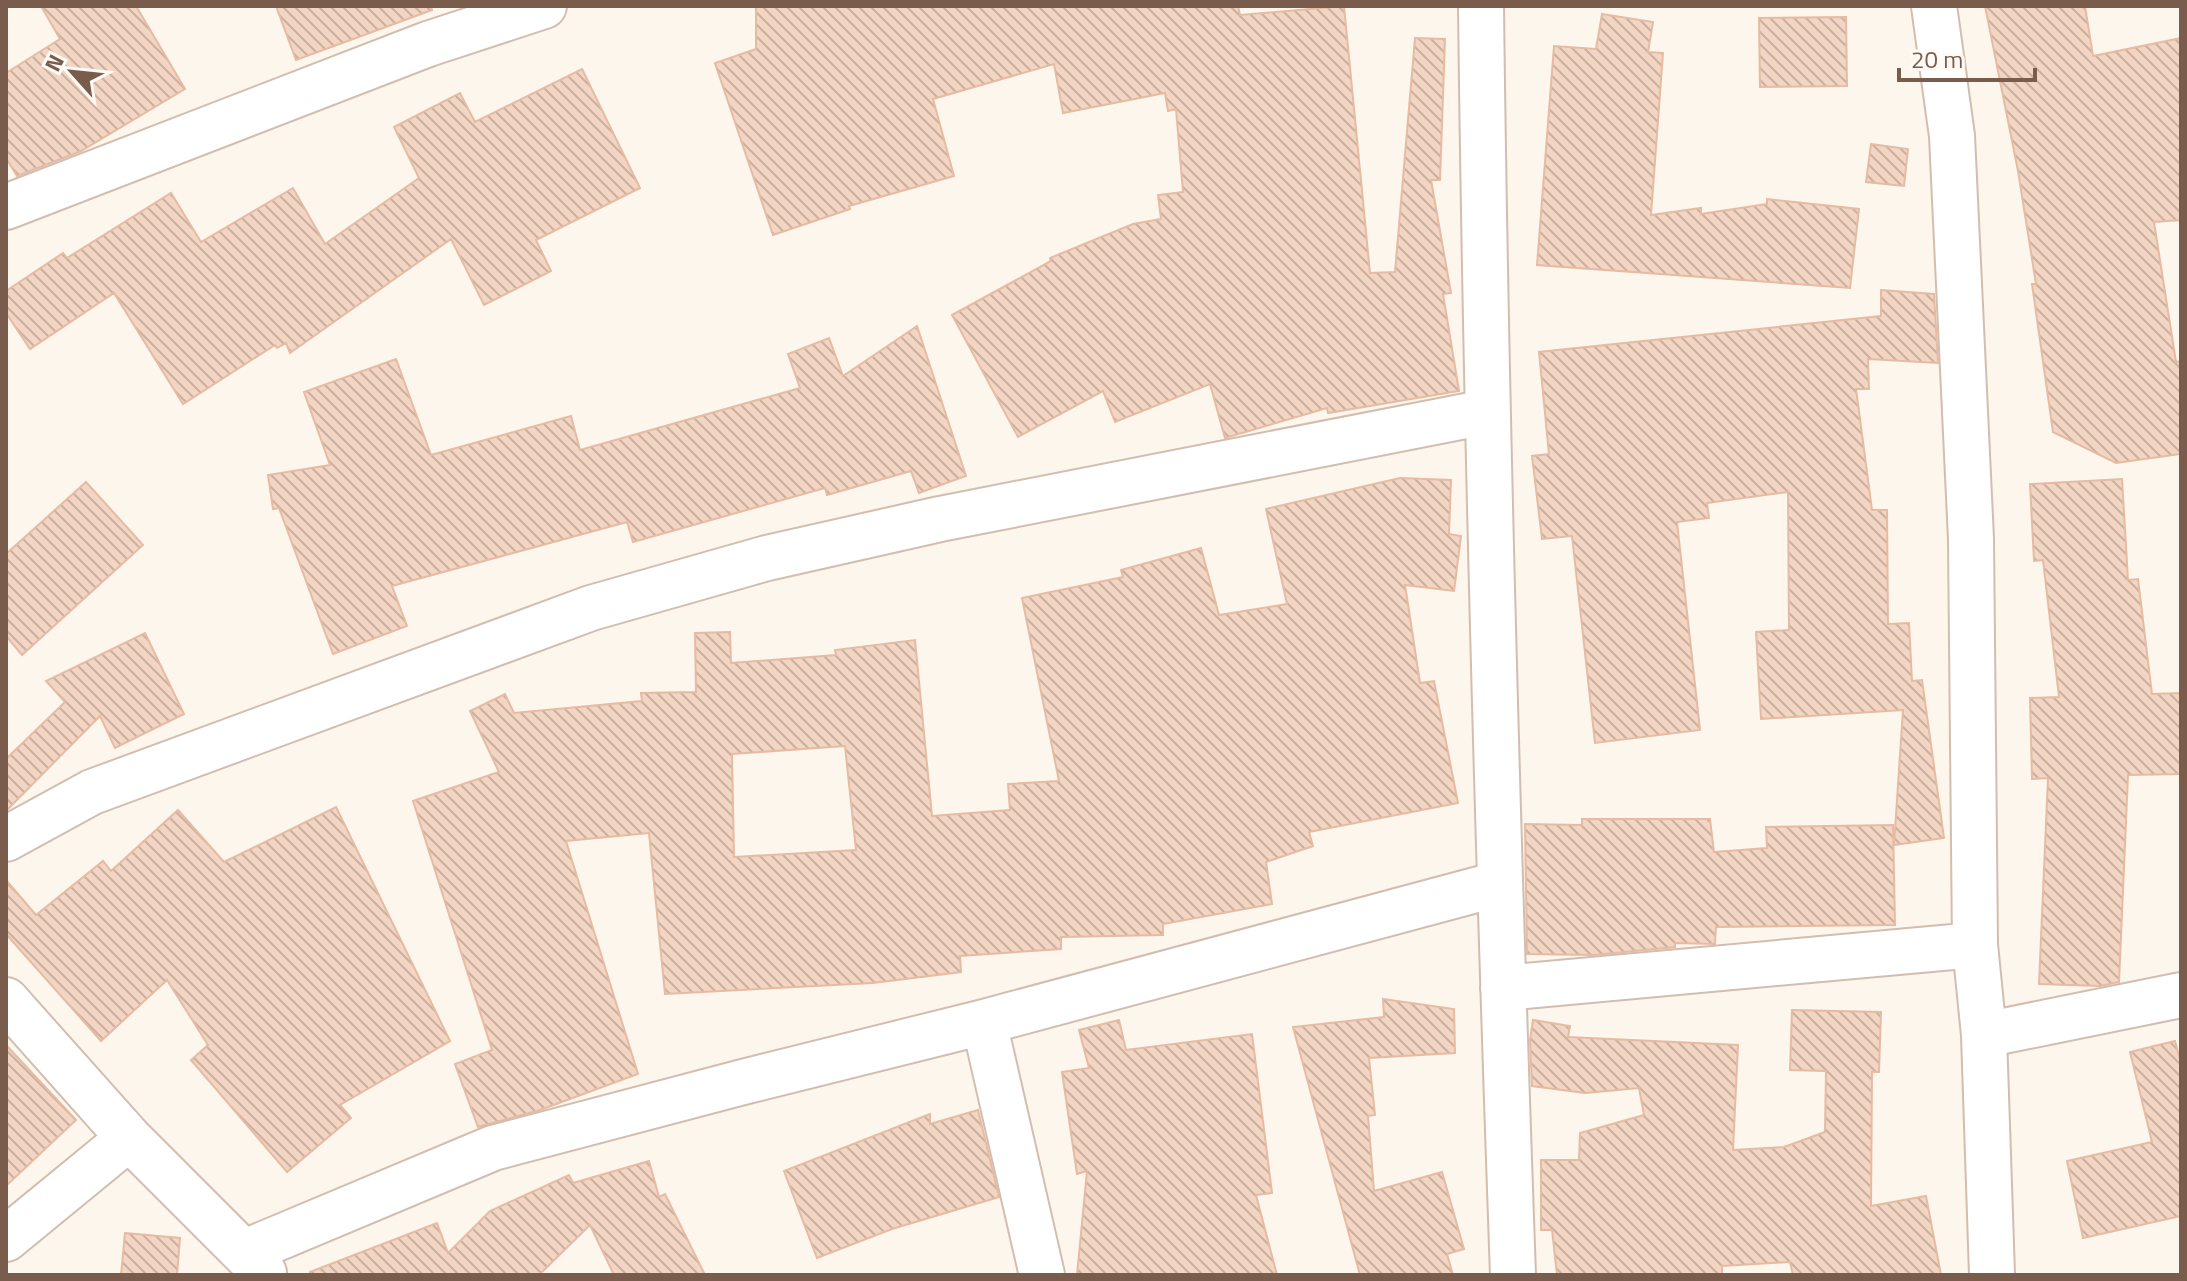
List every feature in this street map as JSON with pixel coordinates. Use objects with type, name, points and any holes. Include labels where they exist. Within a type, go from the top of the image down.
[{"type":"street","points":[[6,207],[428,44],[544,6]]},
{"type":"street","points":[[1481,6],[1486,412],[1498,884],[1513,1275]]},
{"type":"street","points":[[1934,6],[1952,136],[1971,539],[1975,945],[1984,1035],[1992,1275]]},
{"type":"street","points":[[6,839],[92,792],[591,608],[767,558],[940,519],[1486,412]]},
{"type":"street","points":[[6,1000],[129,1138],[255,1264],[493,1148],[984,1022],[1498,884]]},
{"type":"street","points":[[1503,988],[1975,945]]},
{"type":"street","points":[[1984,1035],[2181,995]]},
{"type":"street","points":[[984,1022],[1042,1275]]},
{"type":"street","points":[[6,1239],[129,1138]]},
{"type":"building","points":[[41,6],[136,6],[185,89],[81,151],[17,176],[6,158],[6,73],[60,39]]},
{"type":"building","points":[[276,6],[431,6],[432,10],[296,60]]},
{"type":"building","points":[[756,6],[1238,6],[1240,15],[1344,6],[1370,273],[1395,272],[1415,38],[1445,39],[1440,180],[1431,180],[1451,293],[1443,294],[1459,391],[1328,413],[1327,408],[1225,438],[1210,384],[1115,422],[1103,391],[1018,437],[952,315],[1051,261],[1050,258],[1133,224],[1161,219],[1158,195],[1183,192],[1176,109],[1168,111],[1165,93],[1063,113],[1054,64],[933,99],[954,176],[849,206],[850,209],[773,235],[715,63],[756,49]]},
{"type":"building","points":[[1985,6],[2085,6],[2093,56],[2181,38],[2181,220],[2154,222],[2176,362],[2181,361],[2181,454],[2116,463],[2053,432],[2032,284],[2036,284],[2018,171]]},
{"type":"building","points":[[1602,14],[1653,22],[1648,52],[1663,53],[1651,215],[1701,208],[1701,214],[1767,204],[1767,199],[1859,209],[1850,288],[1537,265],[1554,46],[1596,49]]},
{"type":"building","points":[[1846,17],[1847,86],[1760,87],[1759,18]]},
{"type":"building","points":[[582,69],[640,188],[536,240],[551,271],[484,305],[451,239],[290,353],[286,343],[277,348],[275,345],[183,404],[114,293],[30,349],[6,313],[6,291],[63,253],[67,258],[171,193],[201,242],[293,188],[325,244],[419,178],[394,127],[460,93],[475,122]]},
{"type":"building","points":[[1871,144],[1908,149],[1904,186],[1866,182]]},
{"type":"building","points":[[1881,290],[1934,294],[1938,363],[1868,359],[1869,389],[1856,389],[1872,510],[1887,510],[1888,624],[1909,623],[1912,681],[1922,680],[1944,838],[1894,845],[1903,710],[1761,719],[1756,632],[1789,630],[1788,492],[1707,503],[1709,518],[1677,522],[1700,730],[1595,743],[1572,536],[1542,539],[1532,456],[1549,454],[1539,352],[1881,316]]},
{"type":"building","points":[[917,326],[966,476],[919,493],[911,471],[827,495],[825,488],[633,542],[627,522],[392,586],[407,626],[333,654],[279,508],[273,509],[268,475],[330,465],[304,392],[396,359],[431,455],[571,416],[580,450],[800,388],[788,354],[829,338],[843,376]]},
{"type":"building","points":[[1400,478],[1451,480],[1449,534],[1461,536],[1454,591],[1405,585],[1420,683],[1434,681],[1458,803],[1309,832],[1313,846],[1266,862],[1272,904],[1163,924],[1163,935],[1061,937],[1061,949],[960,956],[961,972],[873,983],[665,994],[649,833],[566,841],[638,1074],[540,1110],[478,1127],[455,1064],[492,1050],[413,801],[499,772],[470,711],[505,694],[514,713],[642,701],[641,693],[696,692],[695,633],[730,632],[731,663],[836,655],[835,650],[915,640],[932,816],[1010,810],[1008,784],[1059,781],[1022,598],[1123,577],[1121,570],[1201,548],[1219,615],[1287,604],[1266,509]],"holes":[[[845,746],[856,850],[734,857],[732,754]]]},
{"type":"building","points":[[2122,479],[2128,580],[2138,579],[2152,694],[2181,693],[2181,774],[2128,775],[2119,982],[2100,986],[2039,984],[2048,778],[2032,779],[2030,698],[2059,697],[2043,560],[2034,561],[2030,484]]},
{"type":"building","points":[[86,482],[143,545],[22,655],[6,636],[6,554]]},
{"type":"building","points":[[145,633],[184,714],[115,748],[100,716],[6,811],[6,759],[65,702],[46,681]]},
{"type":"building","points":[[336,807],[450,1041],[340,1105],[351,1118],[287,1172],[191,1060],[208,1045],[167,980],[101,1041],[6,934],[6,880],[36,915],[103,861],[111,871],[178,810],[224,862]]},
{"type":"building","points":[[1582,819],[1710,819],[1714,852],[1767,848],[1766,827],[1893,825],[1895,925],[1716,927],[1715,944],[1675,943],[1675,947],[1594,955],[1527,954],[1525,824],[1582,825]]},
{"type":"building","points":[[1383,999],[1454,1009],[1455,1053],[1369,1058],[1375,1115],[1368,1116],[1374,1191],[1442,1172],[1464,1249],[1447,1254],[1453,1275],[1360,1275],[1293,1027],[1384,1017]]},
{"type":"building","points":[[1792,1010],[1881,1012],[1879,1072],[1872,1072],[1871,1206],[1926,1196],[1941,1275],[1793,1275],[1790,1262],[1722,1266],[1722,1275],[1557,1275],[1552,1230],[1541,1230],[1541,1160],[1579,1160],[1580,1133],[1644,1115],[1639,1088],[1585,1093],[1532,1086],[1530,1040],[1533,1020],[1570,1026],[1568,1037],[1738,1045],[1733,1150],[1784,1147],[1825,1132],[1826,1071],[1790,1070]]},
{"type":"building","points":[[1119,1020],[1126,1050],[1252,1034],[1272,1193],[1256,1195],[1277,1275],[1077,1275],[1087,1171],[1077,1174],[1062,1072],[1089,1068],[1079,1030]]},
{"type":"building","points":[[2175,1041],[2181,1063],[2181,1216],[2083,1238],[2067,1161],[2152,1142],[2130,1052]]},
{"type":"building","points":[[6,1045],[76,1120],[6,1186]]},
{"type":"building","points":[[978,1110],[999,1197],[892,1229],[817,1258],[784,1171],[930,1114],[930,1124]]},
{"type":"building","points":[[649,1161],[659,1197],[665,1194],[705,1275],[614,1275],[590,1225],[539,1275],[310,1275],[310,1272],[437,1223],[448,1253],[490,1211],[569,1175],[573,1183]]},
{"type":"building","points":[[125,1233],[180,1238],[177,1275],[121,1275]]}]
